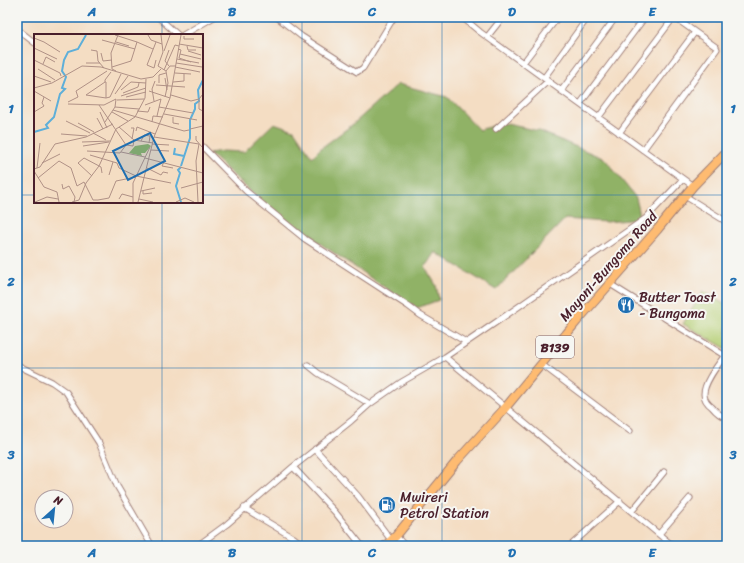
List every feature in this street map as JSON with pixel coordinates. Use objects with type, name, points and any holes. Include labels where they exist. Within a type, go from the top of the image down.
[{"type":"main road","name":"Mayoni-Bungoma Road","points":[[391,540],[693,186],[727,151]]},
{"type":"street","points":[[158,17],[177,34]]},
{"type":"street","points":[[185,34],[214,17]]},
{"type":"street","points":[[277,17],[300,36],[357,72],[363,68],[394,17]]},
{"type":"street","points":[[462,17],[487,37],[693,186]]},
{"type":"street","points":[[487,37],[503,17]]},
{"type":"street","points":[[523,63],[558,17]]},
{"type":"street","points":[[496,129],[546,79],[588,17]]},
{"type":"street","points":[[561,91],[616,17]]},
{"type":"street","points":[[580,104],[645,17]]},
{"type":"street","points":[[598,118],[674,17],[716,46],[717,49],[642,150]]},
{"type":"street","points":[[17,29],[34,42]]},
{"type":"street","points":[[619,133],[695,32]]},
{"type":"street","points":[[203,147],[246,191],[304,239],[420,315],[466,342]]},
{"type":"street","points":[[197,546],[226,524],[370,404],[400,383],[446,357],[646,218],[683,179]]},
{"type":"street","points":[[685,196],[727,222]]},
{"type":"street","points":[[610,284],[726,356],[712,374],[704,395],[710,406],[727,418]]},
{"type":"street","points":[[446,357],[673,546]]},
{"type":"street","points":[[541,364],[630,431]]},
{"type":"street","points":[[17,365],[52,382],[66,392],[99,444],[117,486],[152,546]]},
{"type":"street","points":[[308,365],[318,373],[370,404]]},
{"type":"street","points":[[315,449],[358,496],[391,540],[405,546]]},
{"type":"street","points":[[293,467],[335,512],[362,546]]},
{"type":"street","points":[[632,511],[664,472]]},
{"type":"street","points":[[659,534],[690,498]]},
{"type":"street","points":[[570,546],[620,501]]},
{"type":"street","points":[[244,508],[294,538],[304,546]]},
{"type":"green space","points":[[398,84],[447,97],[479,130],[502,123],[539,131],[605,159],[636,198],[641,219],[606,222],[565,219],[496,290],[435,252],[425,267],[436,285],[439,300],[414,309],[271,210],[209,153],[223,151],[244,152],[274,123],[294,130],[312,157],[321,148],[352,125]]},
{"type":"green space","points":[[703,291],[727,306],[727,349],[683,324]]},
{"type":"place","name":"Butter Toast - Bungoma","points":[[626,305]]},
{"type":"place","name":"Mwireri Petrol Station","points":[[387,505]]}]
